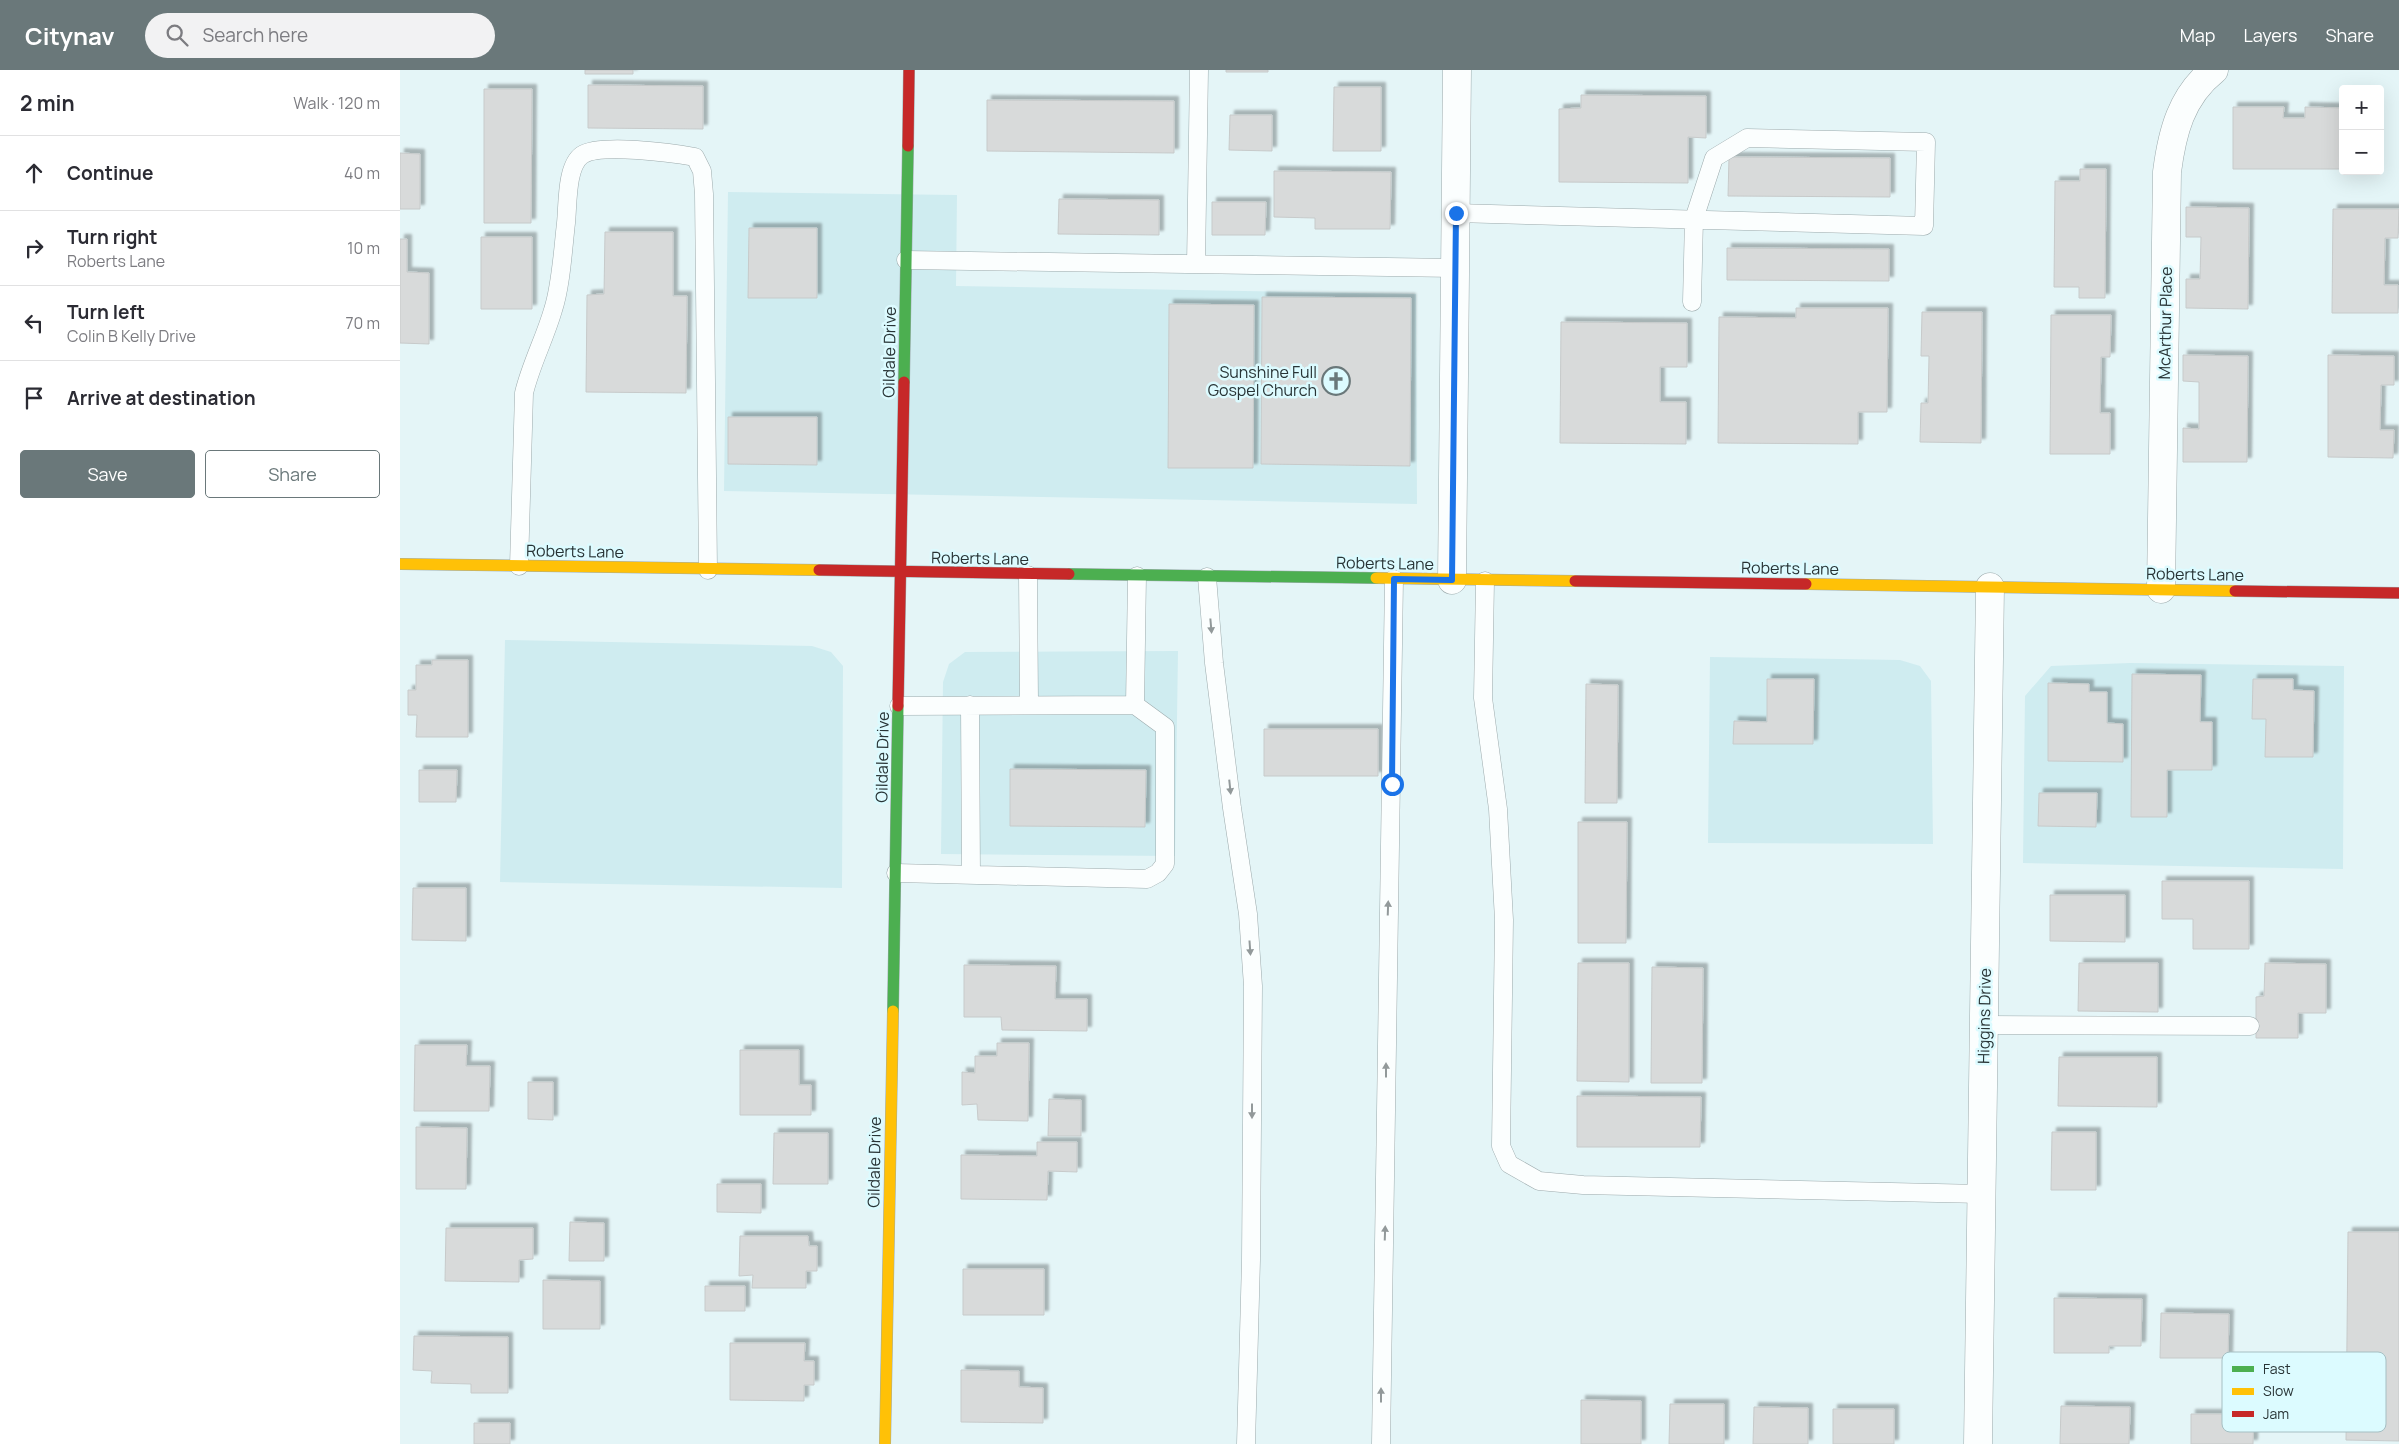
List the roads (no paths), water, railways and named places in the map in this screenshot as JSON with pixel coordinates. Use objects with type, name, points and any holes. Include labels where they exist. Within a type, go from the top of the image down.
[{"type":"main road","name":"Oildale Drive","points":[[885,1444],[902,573],[909,70]]},
{"type":"main road","name":"Roberts Lane","points":[[400,564],[1028,575],[2399,593]]},
{"type":"street","points":[[1452,580],[1457,70]]},
{"type":"street","name":"McArthur Place","points":[[2161,590],[2167,172],[2172,135],[2186,103],[2206,76],[2214,70]]},
{"type":"street","name":"Higgins Drive","points":[[1978,1444],[1990,587]]},
{"type":"lane","points":[[1196,264],[1199,70]]},
{"type":"lane","points":[[1456,213],[1694,219],[1924,226],[1926,142],[1747,138],[1714,158],[1694,219],[1692,302]]},
{"type":"lane","points":[[519,566],[524,393],[530,370],[554,308],[566,224],[569,182],[575,161],[583,154],[602,149],[695,157],[702,171],[704,194],[708,570]]},
{"type":"lane","points":[[906,260],[1455,268]]},
{"type":"lane","points":[[1028,575],[1028,704]]},
{"type":"lane","points":[[1135,705],[1137,576]]},
{"type":"lane","points":[[1207,577],[1214,663],[1232,808],[1248,914],[1253,986],[1251,1260],[1246,1444]]},
{"type":"lane","points":[[1381,1444],[1394,579]]},
{"type":"lane","points":[[1485,581],[1483,698],[1498,809],[1504,920],[1501,1146],[1509,1164],[1539,1181],[1583,1185],[1982,1194]]},
{"type":"lane","points":[[970,705],[971,875]]},
{"type":"lane","points":[[896,873],[1147,879],[1158,873],[1165,864],[1166,728],[1135,705],[899,706]]},
{"type":"lane","points":[[1984,1025],[2250,1026]]},
{"type":"place","name":"Sunshine Full Gospel Church","points":[[1336,381]]}]
